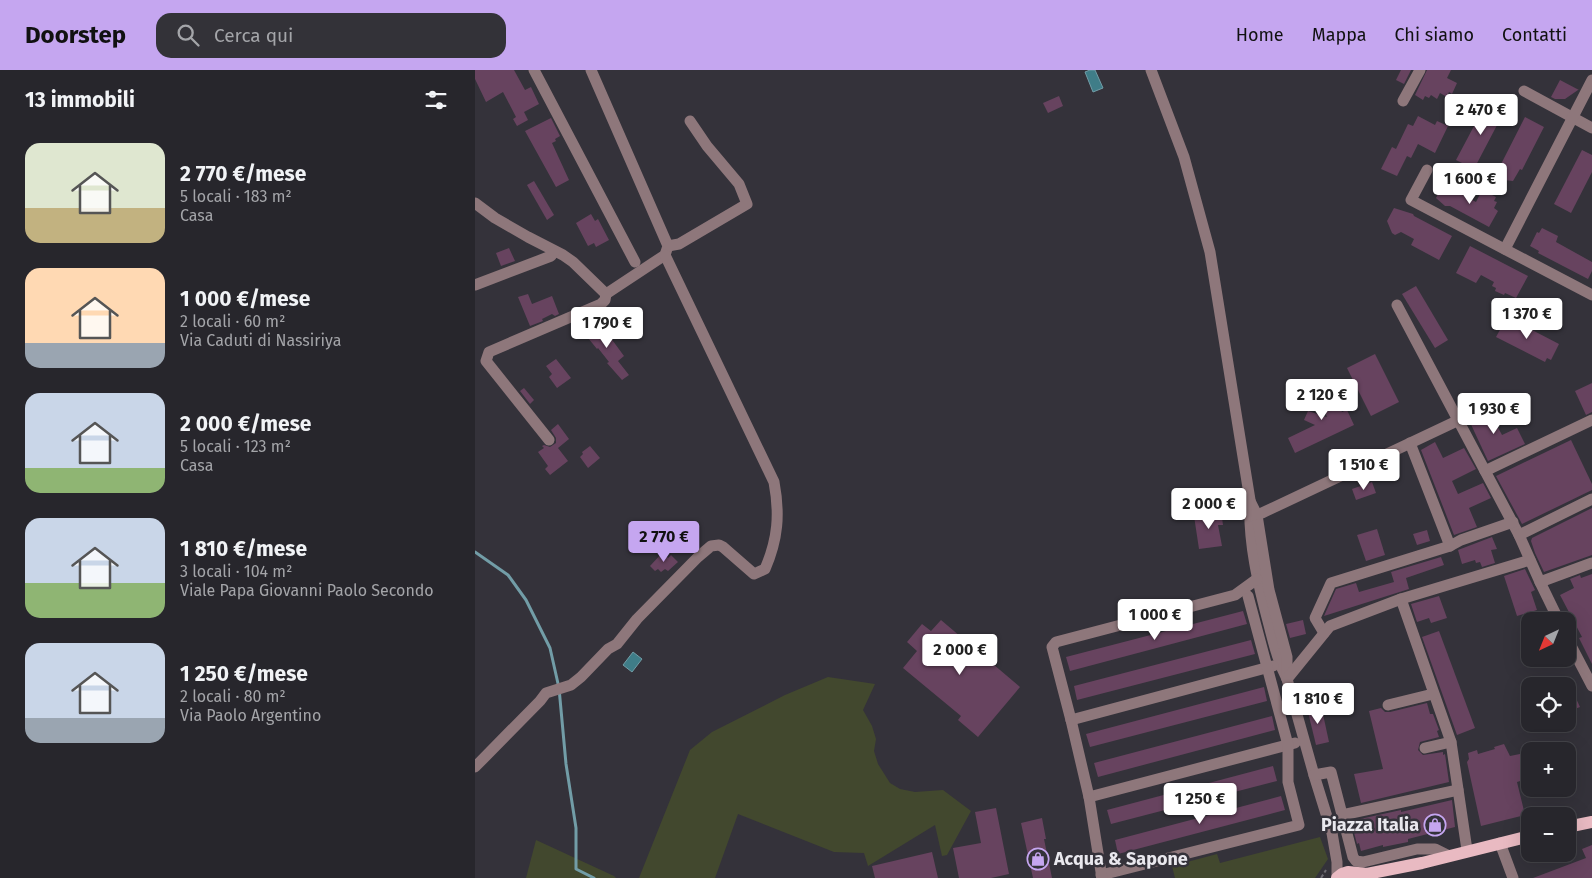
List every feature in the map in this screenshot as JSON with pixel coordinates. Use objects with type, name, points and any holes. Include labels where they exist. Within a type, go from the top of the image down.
[{"type":"main road","points":[[1576,825],[1592,822]]},
{"type":"main road","points":[[1337,878],[1342,874],[1367,874],[1521,838]]},
{"type":"main road","points":[[1389,878],[1422,862]]},
{"type":"street","points":[[534,70],[635,262]]},
{"type":"street","points":[[475,767],[546,693],[571,685],[608,650],[617,644],[637,619],[711,546],[719,545],[723,547],[753,574],[765,569],[774,548],[778,503],[774,482],[667,250],[591,70]]},
{"type":"street","points":[[1151,70],[1184,157],[1210,252],[1249,500],[1262,547],[1269,590],[1281,638],[1283,663]]},
{"type":"street","points":[[1403,102],[1420,70]]},
{"type":"street","points":[[1505,249],[1592,80]]},
{"type":"street","points":[[1524,91],[1592,128]]},
{"type":"street","points":[[549,440],[486,361],[486,356],[489,352],[601,304],[605,300],[606,294],[667,250],[747,204],[739,184],[707,146],[691,122]]},
{"type":"street","points":[[1427,170],[1411,200],[1590,294]]},
{"type":"street","points":[[475,203],[495,218],[563,255],[573,262],[606,294]]},
{"type":"street","points":[[475,285],[551,256],[555,252]]},
{"type":"street","points":[[1397,305],[1513,522],[1555,612]]},
{"type":"street","points":[[1253,516],[1459,420]]},
{"type":"street","points":[[1485,471],[1592,420]]},
{"type":"street","points":[[1410,443],[1450,546]]},
{"type":"street","points":[[1519,535],[1592,499]]},
{"type":"street","points":[[1253,516],[1256,590],[1266,668],[1288,745],[1288,782],[1299,825],[1101,877],[1089,797],[1052,647],[1056,642],[1256,590],[1262,581],[1259,562],[1262,547]]},
{"type":"street","points":[[1323,633],[1315,618],[1331,583],[1450,546],[1461,540],[1513,522]]},
{"type":"street","points":[[1287,679],[1330,626],[1401,599],[1529,560]]},
{"type":"street","points":[[1540,582],[1592,563]]},
{"type":"street","points":[[1256,590],[1266,596],[1272,623],[1281,638]]},
{"type":"street","points":[[1256,590],[1283,663],[1332,833],[1347,866],[1357,875]]},
{"type":"street","points":[[1401,599],[1451,742],[1467,850]]},
{"type":"street","points":[[1576,655],[1592,686]]},
{"type":"street","points":[[1071,720],[1283,663]]},
{"type":"street","points":[[1388,705],[1433,694]]},
{"type":"street","points":[[1089,797],[1304,740]]},
{"type":"street","points":[[1425,748],[1451,742]]},
{"type":"street","points":[[1314,775],[1331,772],[1353,857],[1356,862],[1417,849],[1435,849],[1447,855]]},
{"type":"street","points":[[1342,815],[1459,790]]},
{"type":"street","points":[[1332,833],[1337,862],[1337,878]]},
{"type":"street","points":[[1500,843],[1513,878]]},
{"type":"green space","points":[[828,677],[875,684],[863,710],[872,726],[876,739],[874,751],[878,764],[890,783],[900,789],[915,792],[943,790],[971,811],[947,855],[942,856],[935,825],[868,866],[864,853],[834,852],[738,814],[715,878],[639,878],[690,750],[712,732],[785,695]]},
{"type":"green space","points":[[1320,837],[1328,859],[1315,878],[1175,878],[1172,866],[1217,854],[1220,863]]},
{"type":"green space","points":[[536,840],[614,876],[616,878],[526,878]]},
{"type":"water","points":[[1095,70],[1103,88],[1093,92],[1085,72]]},
{"type":"water","points":[[633,652],[642,659],[632,672],[623,665]]},
{"type":"building","points":[[475,70],[514,70],[525,90],[531,87],[539,104],[524,112],[528,120],[517,126],[513,119],[516,117],[503,92],[486,102],[475,79]]},
{"type":"building","points":[[1401,70],[1411,70],[1404,84],[1396,80]]},
{"type":"building","points":[[1427,70],[1451,70],[1447,78],[1457,83],[1452,94],[1449,92],[1447,97],[1440,93],[1437,99],[1431,95],[1429,98],[1425,96],[1423,100],[1415,95]]},
{"type":"building","points":[[1560,80],[1579,90],[1565,99],[1551,97]]},
{"type":"building","points":[[1059,96],[1063,106],[1048,113],[1043,103]]},
{"type":"building","points":[[1495,103],[1506,108],[1474,169],[1456,160],[1483,109],[1493,108]]},
{"type":"building","points":[[1418,116],[1435,125],[1437,121],[1448,126],[1435,153],[1418,144],[1411,158],[1407,156],[1397,176],[1381,169],[1392,147],[1396,149],[1408,124],[1413,126]]},
{"type":"building","points":[[1525,117],[1544,127],[1522,170],[1520,169],[1513,181],[1504,180],[1506,177],[1497,172]]},
{"type":"building","points":[[551,118],[560,136],[552,143],[569,180],[556,187],[525,131]]},
{"type":"building","points":[[1582,150],[1592,155],[1592,172],[1571,213],[1554,204]]},
{"type":"building","points":[[534,181],[554,215],[547,220],[527,185]]},
{"type":"building","points":[[1443,184],[1476,202],[1482,190],[1496,197],[1494,201],[1497,202],[1494,208],[1498,211],[1489,227],[1450,206],[1445,206],[1436,198]]},
{"type":"building","points":[[1394,208],[1413,214],[1452,236],[1439,260],[1411,245],[1414,239],[1401,232],[1395,235],[1392,233],[1387,221]]},
{"type":"building","points":[[591,214],[595,221],[598,219],[609,240],[596,247],[594,243],[588,246],[576,223]]},
{"type":"building","points":[[1542,228],[1558,236],[1556,242],[1592,262],[1592,271],[1588,279],[1538,253],[1539,251],[1530,246],[1537,232],[1539,233]]},
{"type":"building","points":[[1470,246],[1528,276],[1516,298],[1495,291],[1496,288],[1492,286],[1494,282],[1481,275],[1476,283],[1456,273]]},
{"type":"building","points":[[509,248],[515,261],[501,266],[496,253]]},
{"type":"building","points":[[1416,286],[1448,340],[1435,348],[1402,294]]},
{"type":"building","points":[[528,294],[532,304],[552,296],[559,314],[555,316],[552,314],[542,319],[543,321],[530,326],[518,297]]},
{"type":"building","points":[[1507,317],[1559,344],[1551,360],[1547,358],[1545,362],[1496,337]]},
{"type":"building","points":[[599,322],[624,356],[618,361],[629,375],[622,380],[584,333]]},
{"type":"building","points":[[1375,354],[1399,402],[1371,416],[1347,368]]},
{"type":"building","points":[[556,359],[571,378],[557,388],[549,377],[552,374],[546,366]]},
{"type":"building","points":[[1328,383],[1342,412],[1347,410],[1354,425],[1295,453],[1288,438],[1315,425],[1304,420],[1308,411],[1327,417],[1314,390]]},
{"type":"building","points":[[1592,383],[1592,412],[1586,415],[1575,391]]},
{"type":"building","points":[[524,388],[534,400],[530,404],[520,391]]},
{"type":"building","points":[[1492,405],[1497,415],[1493,418],[1502,435],[1517,428],[1525,444],[1488,461],[1468,418]]},
{"type":"building","points":[[558,424],[569,439],[558,448],[568,461],[550,475],[545,469],[548,466],[538,452],[544,448],[542,446],[544,445],[550,447],[556,443],[556,438],[551,430]]},
{"type":"building","points":[[1571,440],[1592,484],[1592,490],[1522,524],[1496,476]]},
{"type":"building","points":[[1435,442],[1443,458],[1464,448],[1476,469],[1452,481],[1458,494],[1483,483],[1491,498],[1469,508],[1477,527],[1454,535],[1421,450]]},
{"type":"building","points":[[590,446],[600,458],[588,468],[580,457],[583,454],[582,452]]},
{"type":"building","points":[[1372,482],[1376,493],[1356,500],[1352,489]]},
{"type":"building","points":[[1592,508],[1592,555],[1544,572],[1535,553],[1531,541],[1532,538]]},
{"type":"building","points":[[1221,511],[1223,525],[1218,525],[1222,546],[1199,549],[1194,516]]},
{"type":"building","points":[[1377,529],[1385,555],[1366,561],[1357,535]]},
{"type":"building","points":[[1427,530],[1430,541],[1417,545],[1413,534]]},
{"type":"building","points":[[1492,537],[1497,549],[1491,550],[1495,563],[1482,567],[1480,562],[1476,563],[1475,560],[1462,564],[1458,550]]},
{"type":"building","points":[[663,552],[668,558],[671,555],[678,562],[668,571],[665,569],[661,572],[658,569],[655,571],[650,566]]},
{"type":"building","points":[[1441,557],[1444,565],[1406,578],[1409,589],[1324,616],[1336,589],[1356,583],[1359,592],[1394,582],[1391,572]]},
{"type":"building","points":[[1525,569],[1535,590],[1531,592],[1537,610],[1521,612],[1521,615],[1517,616],[1504,576]]},
{"type":"building","points":[[1592,574],[1592,664],[1579,638],[1582,637],[1576,626],[1576,612],[1569,612],[1560,595],[1574,588],[1570,579],[1580,575],[1581,578]]},
{"type":"building","points":[[1439,596],[1447,618],[1431,623],[1429,618],[1417,622],[1411,604]]},
{"type":"building","points":[[1243,611],[1247,624],[1070,671],[1066,657]]},
{"type":"building","points":[[941,620],[1020,687],[978,737],[958,720],[961,716],[903,668],[917,651],[907,642],[922,624],[931,631]]},
{"type":"building","points":[[1303,620],[1306,634],[1290,638],[1286,624]]},
{"type":"building","points":[[1439,631],[1475,728],[1457,735],[1422,637]]},
{"type":"building","points":[[1251,640],[1255,654],[1077,700],[1074,686]]},
{"type":"building","points":[[1264,687],[1267,701],[1090,747],[1086,734]]},
{"type":"building","points":[[1576,698],[1580,707],[1576,709]]},
{"type":"building","points":[[1427,703],[1430,714],[1433,714],[1439,730],[1437,731],[1439,737],[1420,742],[1418,750],[1423,755],[1443,752],[1443,755],[1445,754],[1449,782],[1361,803],[1354,774],[1383,769],[1369,711],[1381,708],[1385,712],[1390,712]]},
{"type":"building","points":[[1321,705],[1329,742],[1316,745],[1307,708]]},
{"type":"building","points":[[1272,716],[1275,730],[1098,777],[1094,763]]},
{"type":"building","points":[[1504,744],[1510,756],[1521,754],[1521,781],[1517,782],[1523,807],[1521,807],[1521,816],[1481,826],[1467,762],[1469,759],[1468,753],[1477,750],[1478,754],[1495,749],[1494,747]]},
{"type":"building","points":[[1273,766],[1277,781],[1111,824],[1107,810]]},
{"type":"building","points":[[1281,796],[1285,810],[1118,854],[1115,840]]},
{"type":"building","points":[[1452,800],[1455,827],[1408,839],[1408,842],[1383,847],[1383,845],[1361,851],[1359,843],[1357,844],[1351,821]]},
{"type":"building","points":[[996,808],[1009,874],[991,878],[959,878],[953,848],[981,843],[975,812]]},
{"type":"building","name":"Acqua & Sapone","points":[[1042,818],[1052,878],[1033,878],[1021,823]]},
{"type":"building","points":[[1592,845],[1592,878],[1533,878],[1586,858],[1582,849]]},
{"type":"building","points":[[932,852],[938,878],[875,878],[872,866]]},
{"type":"waterway","points":[[475,552],[508,575],[526,600],[550,648],[559,688],[566,764],[576,828],[576,869],[594,878]]},
{"type":"place","name":"Piazza Italia","points":[[1435,825]]},
{"type":"place","name":"Acqua & Sapone","points":[[1038,859]]}]
